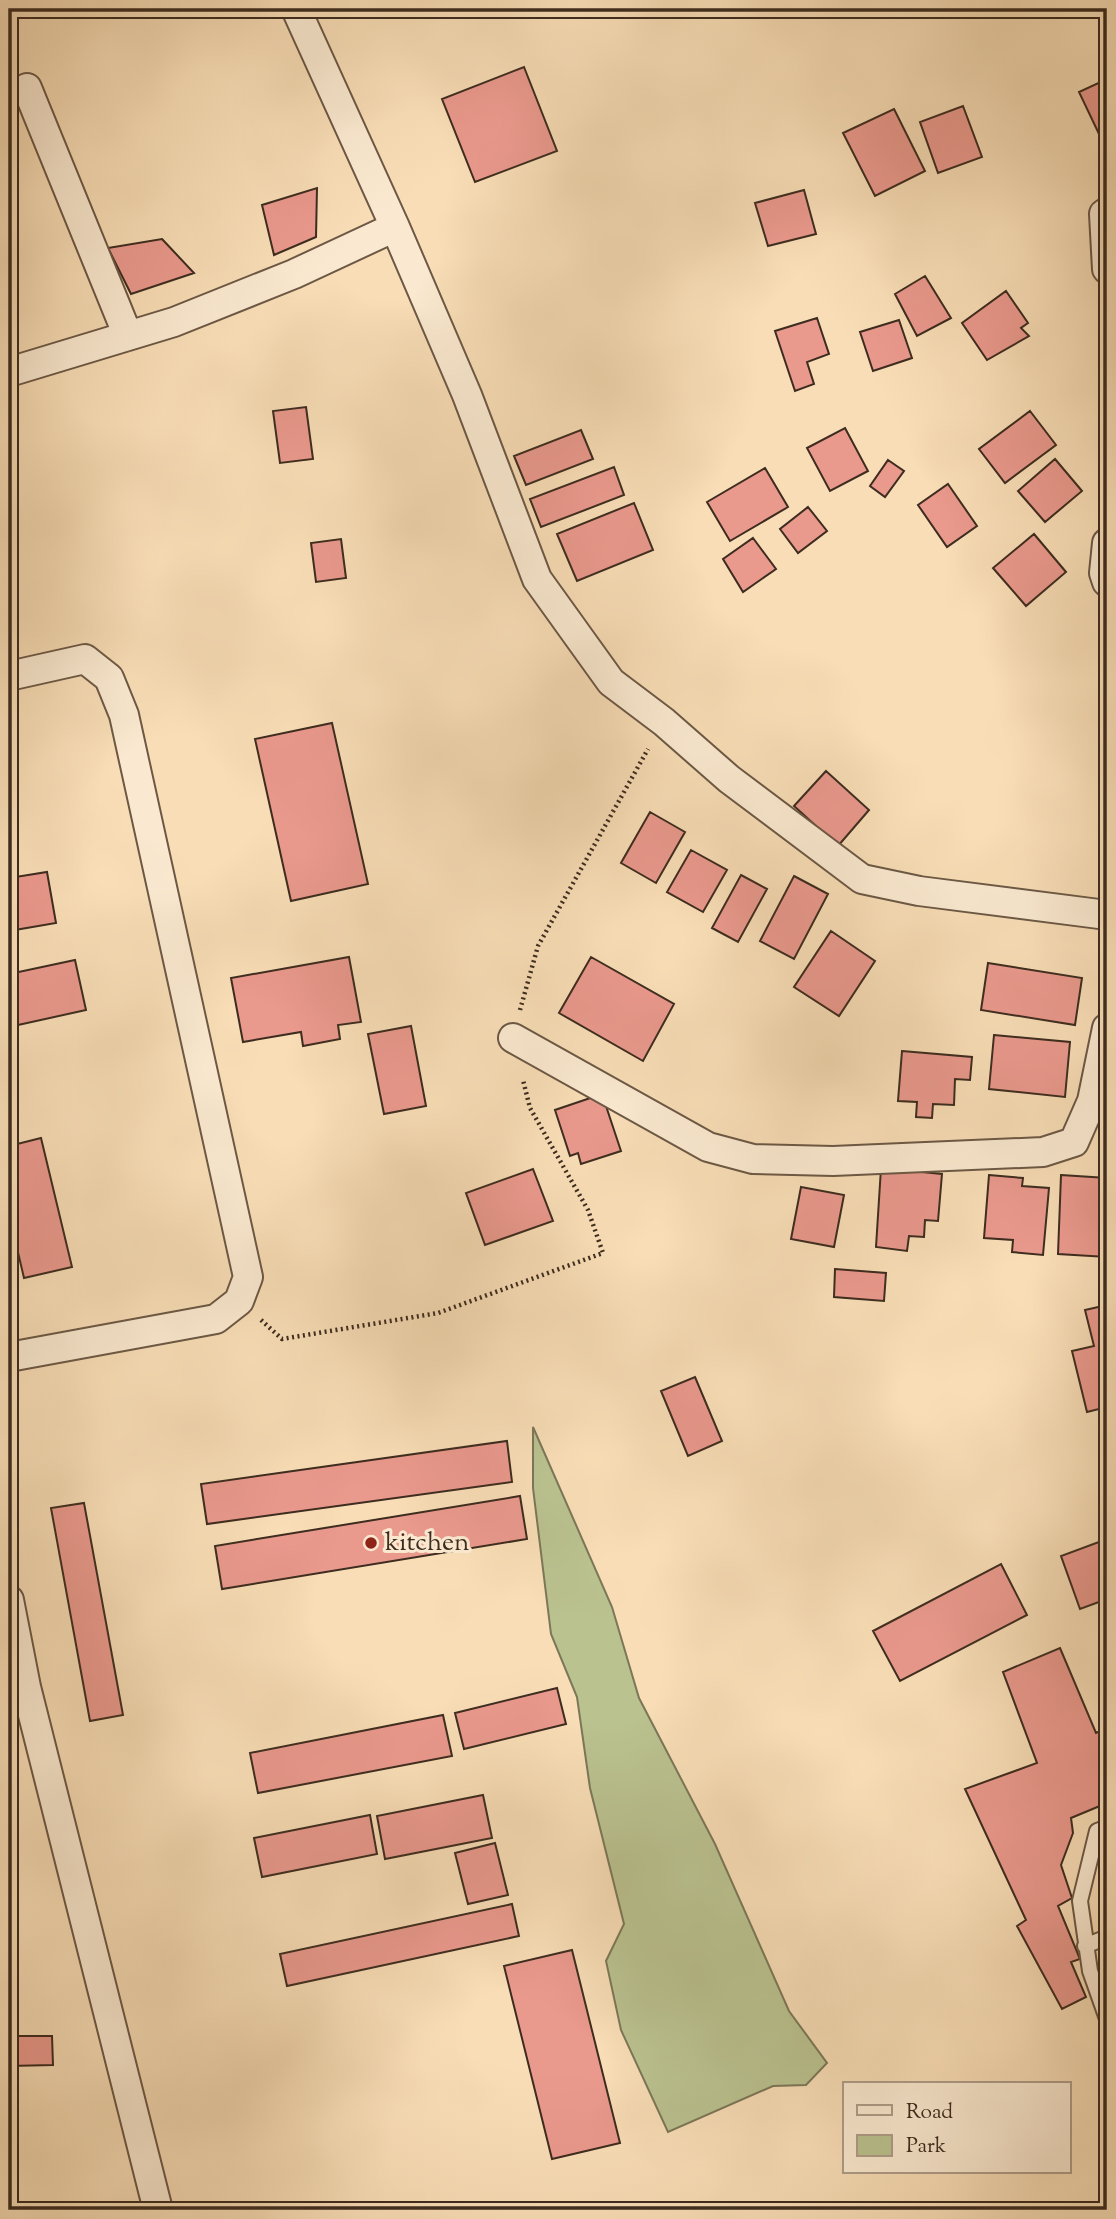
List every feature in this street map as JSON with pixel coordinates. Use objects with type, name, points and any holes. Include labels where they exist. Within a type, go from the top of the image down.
[{"type":"street","points":[[296,9],[395,227],[467,395],[537,579],[611,682],[664,722],[729,779],[862,879],[919,891],[1107,915]]},
{"type":"street","points":[[27,88],[128,336]]},
{"type":"street","points":[[1107,212],[1104,214],[1107,269]]},
{"type":"street","points":[[9,372],[186,318],[294,274],[395,227]]},
{"type":"street","points":[[1107,543],[1104,573],[1107,582]]},
{"type":"street","points":[[9,676],[85,659],[108,678],[124,715],[247,1277],[239,1301],[216,1319],[9,1357]]},
{"type":"street","points":[[513,1038],[708,1146],[753,1159],[833,1161],[1043,1152],[1074,1142],[1092,1101],[1107,1028]]},
{"type":"street","points":[[9,1600],[26,1687],[158,2210]]},
{"type":"lane","points":[[1107,1827],[1097,1831],[1080,1901],[1090,1971],[1107,2019]]},
{"type":"lane","points":[[1085,1946],[1107,1937]]},
{"type":"path","points":[[239,1301],[282,1339],[438,1313],[603,1254],[588,1210],[530,1108],[513,1038],[538,946],[664,722]]},
{"type":"green space","points":[[533,1427],[612,1607],[639,1698],[715,1844],[789,2011],[827,2063],[806,2085],[773,2086],[668,2132],[621,2030],[606,1961],[624,1924],[590,1788],[577,1697],[551,1634],[533,1488]]},
{"type":"building","points":[[524,67],[557,151],[475,182],[442,99]]},
{"type":"building","points":[[1107,79],[1107,131],[1099,134],[1079,92]]},
{"type":"building","points":[[963,106],[982,157],[938,173],[920,122]]},
{"type":"building","points":[[894,109],[925,171],[875,196],[843,133]]},
{"type":"building","points":[[317,188],[316,237],[274,255],[262,205]]},
{"type":"building","points":[[804,190],[816,234],[768,246],[755,203]]},
{"type":"building","points":[[162,239],[194,273],[131,294],[108,248]]},
{"type":"building","points":[[925,276],[951,318],[917,336],[895,294]]},
{"type":"building","points":[[1006,291],[1028,323],[1021,328],[1029,336],[987,360],[962,323]]},
{"type":"building","points":[[817,318],[829,354],[807,362],[814,384],[795,391],[775,331]]},
{"type":"building","points":[[899,320],[912,358],[873,371],[860,332]]},
{"type":"building","points":[[306,407],[313,459],[280,463],[273,411]]},
{"type":"building","points":[[1030,411],[1056,445],[1005,483],[979,449]]},
{"type":"building","points":[[845,428],[868,471],[830,491],[807,448]]},
{"type":"building","points":[[581,430],[593,459],[526,485],[514,456]]},
{"type":"building","points":[[1055,459],[1082,491],[1045,522],[1018,491]]},
{"type":"building","points":[[888,460],[904,471],[885,497],[870,486]]},
{"type":"building","points":[[614,467],[624,495],[541,527],[530,499]]},
{"type":"building","points":[[765,468],[788,507],[730,541],[707,502]]},
{"type":"building","points":[[948,484],[977,526],[947,547],[918,505]]},
{"type":"building","points":[[634,503],[653,550],[577,581],[557,534]]},
{"type":"building","points":[[808,507],[827,531],[798,553],[780,529]]},
{"type":"building","points":[[1034,534],[1066,572],[1026,606],[993,568]]},
{"type":"building","points":[[753,538],[776,569],[743,592],[723,559]]},
{"type":"building","points":[[341,539],[346,578],[316,582],[311,543]]},
{"type":"building","points":[[332,723],[368,884],[291,901],[255,739]]},
{"type":"building","points":[[826,771],[869,810],[838,846],[794,806]]},
{"type":"building","points":[[650,812],[685,832],[656,883],[621,863]]},
{"type":"building","points":[[691,850],[727,870],[703,912],[667,892]]},
{"type":"building","points":[[47,872],[56,923],[9,931],[9,878]]},
{"type":"building","points":[[741,875],[767,889],[738,942],[712,928]]},
{"type":"building","points":[[794,876],[828,894],[794,959],[760,941]]},
{"type":"building","points":[[831,931],[875,961],[839,1016],[794,987]]},
{"type":"building","points":[[349,957],[361,1022],[338,1025],[340,1039],[303,1046],[301,1032],[243,1042],[231,978]]},
{"type":"building","points":[[591,957],[674,1004],[643,1061],[559,1013]]},
{"type":"building","points":[[75,960],[86,1010],[9,1027],[9,974]]},
{"type":"building","points":[[988,963],[1082,978],[1075,1025],[981,1010]]},
{"type":"building","points":[[411,1026],[426,1106],[384,1114],[368,1034]]},
{"type":"building","points":[[994,1035],[1070,1042],[1065,1097],[989,1089]]},
{"type":"building","points":[[902,1051],[972,1057],[970,1080],[955,1079],[954,1105],[933,1104],[932,1118],[916,1117],[917,1102],[898,1101]]},
{"type":"building","points":[[602,1094],[621,1151],[581,1164],[578,1153],[570,1156],[555,1110]]},
{"type":"building","points":[[41,1138],[72,1267],[24,1278],[9,1214],[9,1146]]},
{"type":"building","points":[[881,1168],[942,1174],[938,1221],[925,1220],[924,1237],[909,1236],[907,1251],[876,1247]]},
{"type":"building","points":[[533,1169],[553,1221],[485,1245],[466,1193]]},
{"type":"building","points":[[989,1175],[1023,1178],[1022,1186],[1049,1188],[1043,1255],[1012,1252],[1013,1240],[984,1238]]},
{"type":"building","points":[[1061,1175],[1107,1178],[1107,1257],[1058,1254]]},
{"type":"building","points":[[801,1187],[844,1195],[834,1247],[791,1239]]},
{"type":"building","points":[[835,1269],[886,1273],[884,1301],[834,1297]]},
{"type":"building","points":[[1107,1305],[1107,1407],[1087,1412],[1072,1351],[1094,1346],[1085,1310]]},
{"type":"building","points":[[695,1377],[722,1441],[688,1456],[661,1391]]},
{"type":"building","points":[[507,1441],[512,1482],[207,1524],[201,1484]]},
{"type":"building","name":"kitchen","points":[[520,1496],[527,1539],[222,1589],[215,1546]]},
{"type":"building","points":[[84,1503],[123,1715],[90,1721],[51,1508]]},
{"type":"building","points":[[1107,1539],[1107,1599],[1080,1609],[1061,1556]]},
{"type":"building","points":[[1001,1564],[1027,1615],[900,1681],[873,1631]]},
{"type":"building","points":[[1060,1648],[1096,1733],[1107,1728],[1107,1803],[1071,1818],[1073,1833],[1061,1865],[1072,1898],[1058,1906],[1080,1959],[1071,1962],[1086,1997],[1062,2009],[1017,1926],[1026,1920],[965,1789],[1037,1763],[1003,1672]]},
{"type":"building","points":[[557,1688],[566,1724],[464,1749],[455,1713]]},
{"type":"building","points":[[443,1715],[452,1756],[258,1793],[250,1753]]},
{"type":"building","points":[[483,1795],[492,1838],[385,1859],[377,1816]]},
{"type":"building","points":[[370,1815],[377,1854],[262,1877],[254,1838]]},
{"type":"building","points":[[495,1843],[508,1895],[468,1904],[455,1853]]},
{"type":"building","points":[[512,1904],[519,1936],[287,1986],[280,1954]]},
{"type":"building","points":[[572,1950],[620,2143],[552,2159],[504,1966]]},
{"type":"building","points":[[9,2036],[52,2036],[53,2065],[9,2066]]},
{"type":"place","name":"kitchen","points":[[371,1543]]}]
